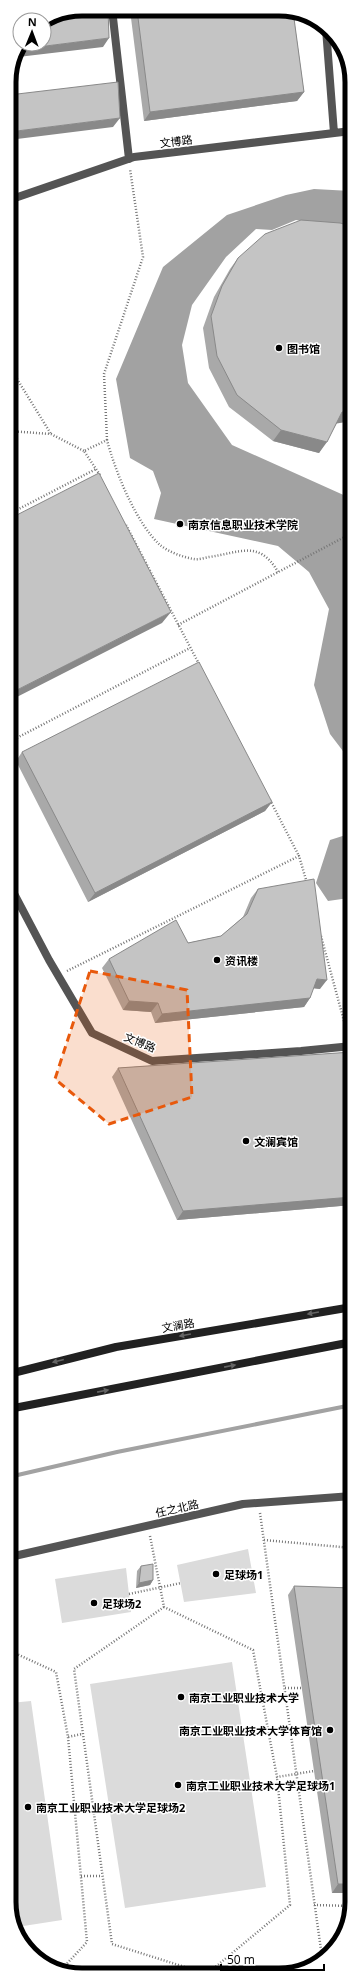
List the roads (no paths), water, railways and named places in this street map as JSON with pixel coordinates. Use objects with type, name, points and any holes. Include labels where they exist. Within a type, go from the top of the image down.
[{"type":"main road","name":"文澜路","points":[[16,1372],[116,1347],[345,1307]]},
{"type":"main road","points":[[16,1408],[345,1343]]},
{"type":"street","points":[[113,16],[129,159]]},
{"type":"street","points":[[327,36],[334,133]]},
{"type":"street","name":"文博路","points":[[16,198],[129,159],[345,132]]},
{"type":"street","name":"文博路","points":[[16,897],[58,976],[92,1033],[152,1061],[345,1046]]},
{"type":"street","name":"任之北路","points":[[16,1556],[259,1502],[345,1496]]},
{"type":"waterway","points":[[16,1475],[117,1452],[345,1406]]},
{"type":"place","name":"图书馆","points":[[279,348]]},
{"type":"place","name":"南京信息职业技术学院","points":[[180,524]]},
{"type":"place","name":"资讯楼","points":[[217,960]]},
{"type":"place","name":"文澜宾馆","points":[[246,1141]]},
{"type":"place","name":"足球场1","points":[[216,1574]]},
{"type":"place","name":"足球场2","points":[[94,1603]]},
{"type":"place","name":"南京工业职业技术大学","points":[[181,1697]]},
{"type":"place","name":"南京工业职业技术大学体育馆","points":[[330,1730]]},
{"type":"place","name":"南京工业职业技术大学足球场1","points":[[178,1785]]},
{"type":"place","name":"南京工业职业技术大学足球场2","points":[[28,1807]]}]
